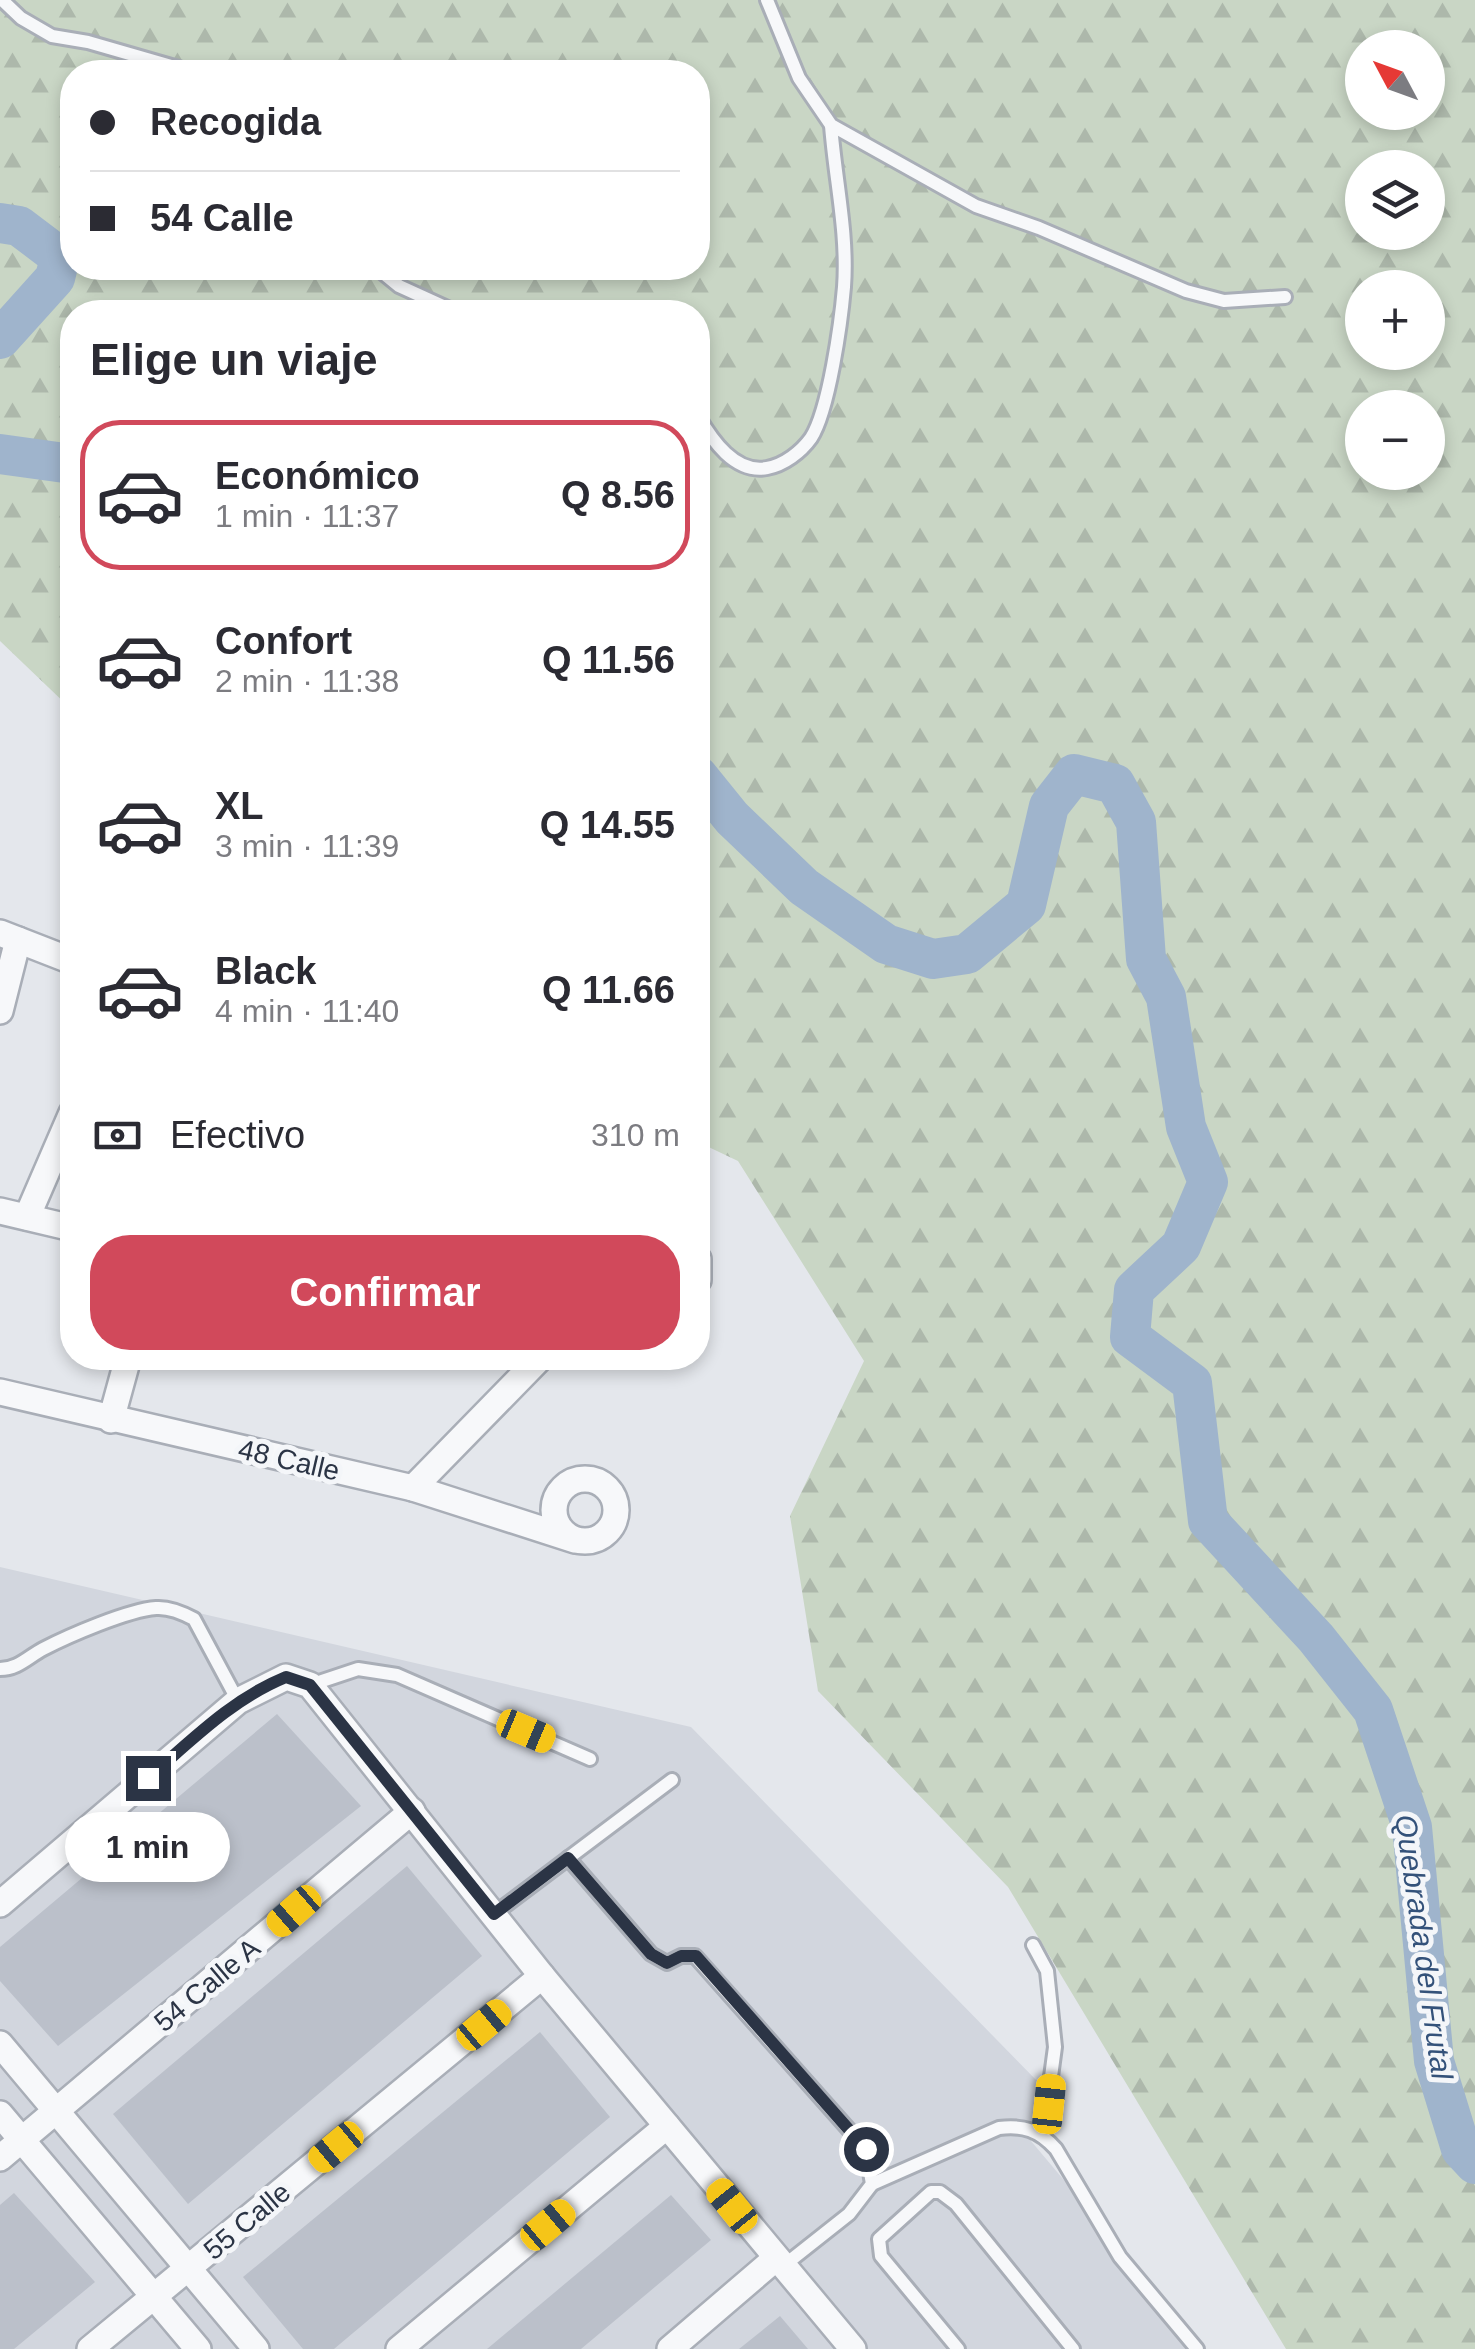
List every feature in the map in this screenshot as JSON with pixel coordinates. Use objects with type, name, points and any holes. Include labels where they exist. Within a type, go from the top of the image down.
[{"type":"street","points":[[0,1010],[9,937],[60,957]]},
{"type":"street","points":[[26,1217],[60,1140]]},
{"type":"street","points":[[0,1211],[60,1225]]},
{"type":"street","points":[[111,1420],[125,1370]]},
{"type":"street","points":[[412,1488],[528,1370]]},
{"type":"street","name":"48 Calle","points":[[0,1392],[412,1488],[575,1540]]},
{"type":"street","points":[[0,1904],[238,1702],[298,1681],[412,1811],[542,1976],[853,2349]]},
{"type":"street","name":"54 Calle A","points":[[0,2158],[412,1811]]},
{"type":"street","name":"55 Calle","points":[[90,2349],[542,1976]]},
{"type":"street","points":[[0,2044],[256,2349]]},
{"type":"street","points":[[0,2114],[198,2349]]},
{"type":"street","points":[[398,2349],[667,2126]]},
{"type":"street","points":[[670,2349],[778,2263]]},
{"type":"lane","points":[[2,0],[20,18],[52,36],[150,60]]},
{"type":"lane","points":[[767,0],[799,78],[831,125],[976,206],[1039,228],[1186,291],[1224,301],[1286,297]]},
{"type":"lane","points":[[710,438],[731,460],[764,469],[788,461],[812,437],[828,384],[844,287],[843,228],[831,125]]},
{"type":"lane","points":[[392,280],[430,300]]},
{"type":"lane","points":[[0,1669],[18,1666],[43,1649],[96,1626],[155,1608],[194,1620],[238,1702]]},
{"type":"lane","points":[[298,1681],[358,1669],[397,1675],[590,1760]]},
{"type":"lane","points":[[494,1914],[672,1780]]},
{"type":"lane","points":[[568,1858],[651,1954],[667,1963],[681,1956],[696,1956],[866,2149],[872,2184]]},
{"type":"lane","points":[[1033,1946],[1047,1971],[1055,2047],[1043,2136]]},
{"type":"lane","points":[[778,2263],[849,2214],[872,2184],[999,2128],[1021,2126],[1043,2136],[1056,2149],[1120,2257],[1197,2349]]},
{"type":"lane","points":[[958,2349],[878,2248],[879,2239],[931,2192],[940,2192],[956,2204],[1073,2349]]},
{"type":"shaded area","points":[[0,1567],[691,1727],[1039,2083],[1031,2141],[1206,2349],[0,2349]]},
{"type":"green space","points":[[0,0],[1475,0],[1475,2349],[1286,2349],[1008,1887],[818,1691],[790,1516],[864,1361],[738,1161],[710,1148],[710,300],[60,300],[60,698],[0,641]]},
{"type":"building","points":[[277,1714],[361,1806],[58,2046],[0,1981],[0,1947]]},
{"type":"building","points":[[407,1866],[482,1956],[188,2204],[113,2114]]},
{"type":"building","points":[[540,2032],[610,2117],[334,2349],[303,2349],[243,2277]]},
{"type":"building","points":[[14,2193],[95,2282],[14,2349],[0,2349],[0,2205]]},
{"type":"building","points":[[671,2195],[711,2240],[581,2349],[487,2349]]},
{"type":"building","points":[[780,2316],[808,2349],[739,2349]]},
{"type":"waterway","name":"Quebrada del Frutal","points":[[0,223],[19,226],[60,257],[55,278],[0,339]]},
{"type":"waterway","name":"Quebrada del Frutal","points":[[0,454],[60,462]]},
{"type":"waterway","name":"Quebrada del Frutal","points":[[710,791],[732,818],[804,887],[886,944],[933,959],[967,954],[1026,905],[1049,806],[1074,774],[1115,784],[1136,822],[1146,959],[1166,997],[1186,1127],[1208,1182],[1181,1246],[1134,1290],[1130,1337],[1192,1383],[1208,1521],[1316,1638],[1373,1710],[1412,1827],[1434,2061],[1461,2149],[1475,2164]]},
{"type":"route","points":[[148,1778],[238,1702],[264,1686],[286,1677],[310,1685],[494,1914],[568,1858],[651,1954],[667,1963],[681,1956],[696,1956],[866,2149]]}]
